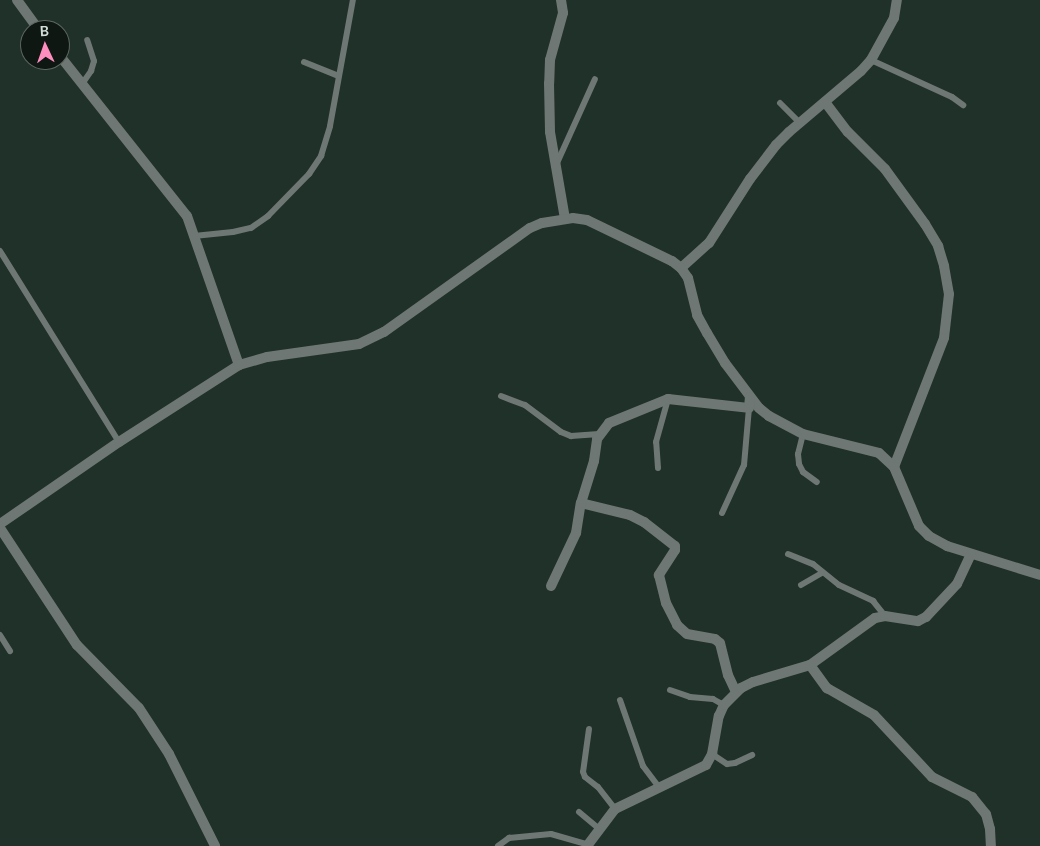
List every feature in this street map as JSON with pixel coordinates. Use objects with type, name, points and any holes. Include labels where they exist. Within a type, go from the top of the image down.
[{"type":"street","points":[[18,0],[32,20]]},
{"type":"street","points":[[561,0],[563,13],[550,60],[549,83],[550,132],[565,219]]},
{"type":"street","points":[[681,268],[709,242],[750,179],[776,145],[861,71],[871,60],[894,18],[897,0]]},
{"type":"street","points":[[70,69],[182,210],[194,236],[239,365]]},
{"type":"street","points":[[825,102],[848,132],[885,169],[909,201],[938,246],[944,266],[949,294],[944,338],[894,467]]},
{"type":"street","points":[[0,524],[119,442],[239,365],[267,357],[359,344],[384,332],[530,228],[542,223],[565,219],[587,220],[672,261],[681,268],[688,278],[697,315],[706,333],[750,397],[768,416],[803,434],[870,448],[887,458],[894,467],[919,526],[929,536],[947,546],[1040,575]]},
{"type":"street","points":[[551,586],[576,534],[581,503],[594,461],[595,446],[599,434],[609,423],[668,399],[749,408],[750,397]]},
{"type":"street","points":[[581,503],[630,514],[644,522],[675,546],[675,550],[659,575],[666,603],[677,625],[686,634],[715,639],[720,643],[728,675],[736,692]]},
{"type":"street","points":[[0,528],[77,645],[139,708],[169,754],[215,846]]},
{"type":"street","points":[[587,845],[614,808],[706,765],[712,754],[716,725],[724,705],[736,692],[753,682],[810,665],[868,622],[885,616],[918,621],[926,617],[957,584],[971,554]]},
{"type":"street","points":[[810,665],[827,688],[874,715],[932,777],[972,796],[986,814],[990,829],[991,846]]},
{"type":"lane","points":[[194,236],[251,228],[268,216],[309,174],[321,156],[330,126],[353,0]]},
{"type":"lane","points":[[82,84],[94,61],[87,40]]},
{"type":"lane","points":[[871,60],[952,97],[963,105]]},
{"type":"lane","points":[[304,62],[338,76]]},
{"type":"lane","points":[[555,167],[595,78]]},
{"type":"lane","points":[[780,103],[800,123]]},
{"type":"lane","points":[[0,251],[119,442]]},
{"type":"lane","points":[[501,396],[525,405],[571,436],[599,434]]},
{"type":"lane","points":[[658,468],[656,442],[668,399]]},
{"type":"lane","points":[[722,513],[744,464],[749,408]]},
{"type":"lane","points":[[803,434],[798,454],[799,464],[803,472],[817,482]]},
{"type":"lane","points":[[788,554],[813,564],[839,585],[873,601],[885,616]]},
{"type":"lane","points":[[801,585],[822,573]]},
{"type":"lane","points":[[0,635],[10,651]]},
{"type":"lane","points":[[670,690],[690,697],[713,698],[724,705]]},
{"type":"lane","points":[[620,700],[640,759],[659,787]]},
{"type":"lane","points":[[589,729],[583,772],[585,777],[598,786],[614,808]]},
{"type":"lane","points":[[712,754],[727,764],[735,763],[752,755]]},
{"type":"lane","points":[[579,812],[598,828]]},
{"type":"lane","points":[[498,846],[509,838],[551,834],[587,845]]}]
